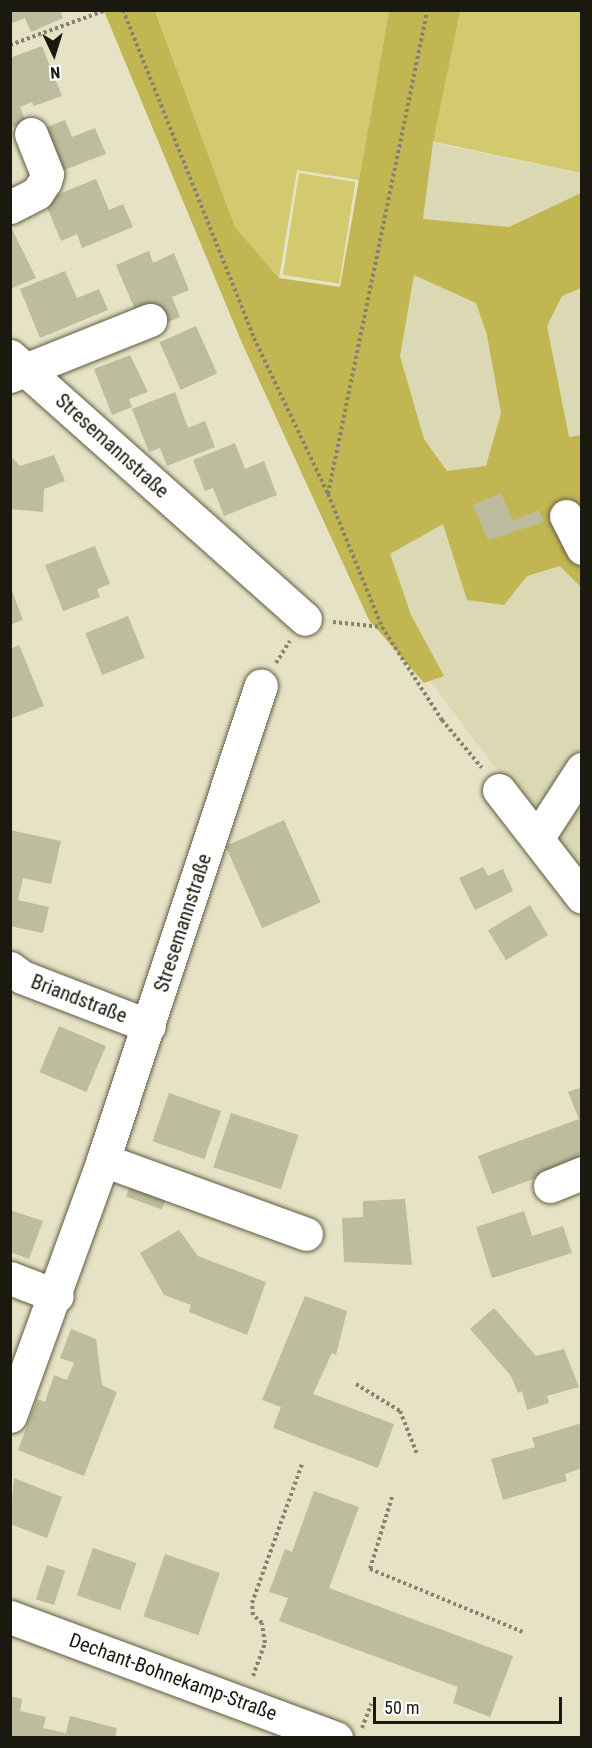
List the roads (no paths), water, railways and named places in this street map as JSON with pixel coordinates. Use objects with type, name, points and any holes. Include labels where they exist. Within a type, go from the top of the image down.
[{"type":"street","points":[[10,207],[37,194],[45,181],[46,174],[32,134]]},
{"type":"street","name":"Stresemannstraße","points":[[150,320],[16,367],[305,619]]},
{"type":"street","points":[[566,516],[582,548]]},
{"type":"street","name":"Stresemannstraße","points":[[10,1416],[57,1296],[261,686]]},
{"type":"street","points":[[538,837],[582,769]]},
{"type":"street","points":[[499,789],[582,897]]},
{"type":"street","name":"Briandstraße","points":[[10,968],[22,977],[149,1026]]},
{"type":"street","points":[[103,1160],[306,1234]]},
{"type":"street","points":[[550,1186],[582,1173]]},
{"type":"street","points":[[10,1278],[57,1296]]},
{"type":"street","name":"Dechant-Bohnekamp-Straße","points":[[10,1617],[336,1737]]}]
